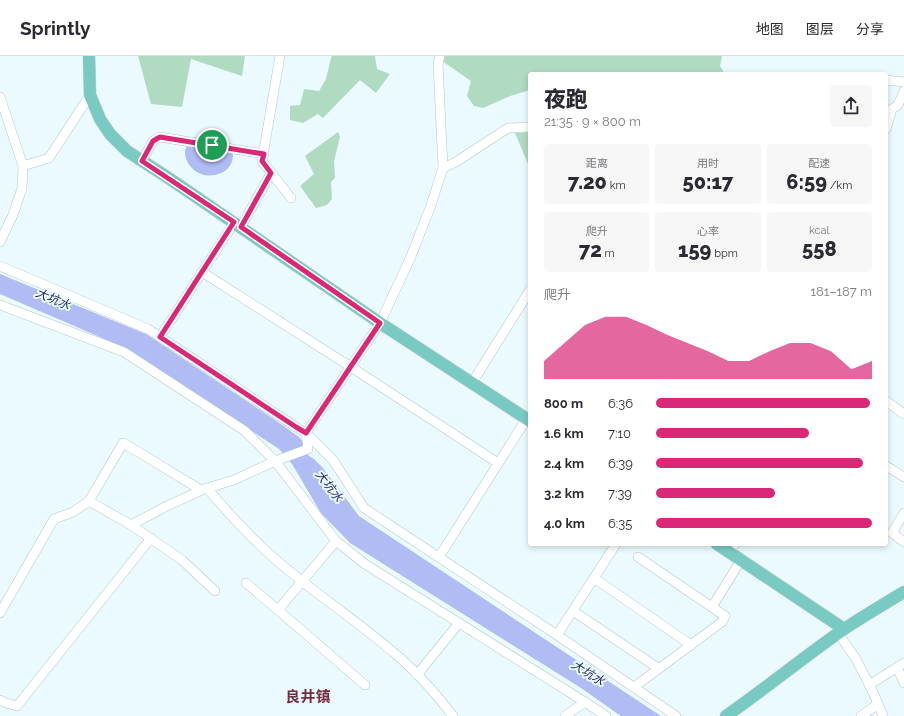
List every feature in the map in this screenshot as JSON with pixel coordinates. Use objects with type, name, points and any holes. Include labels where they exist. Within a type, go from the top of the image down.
[{"type":"main road","points":[[89,56],[90,95],[100,119],[110,134],[127,151],[380,323],[528,419]]},
{"type":"main road","points":[[732,548],[741,560],[841,631]]},
{"type":"main road","points":[[726,716],[841,631],[904,592]]},
{"type":"street","points":[[280,56],[262,161],[291,198]]},
{"type":"street","points":[[131,525],[204,489],[234,480],[275,461],[308,449],[306,433],[380,323],[410,259],[430,208],[443,168],[438,64],[440,56]]},
{"type":"street","points":[[888,80],[904,82]]},
{"type":"street","points":[[888,122],[892,109],[898,105],[904,91]]},
{"type":"street","points":[[23,166],[50,158],[90,95]]},
{"type":"street","points":[[0,97],[23,166],[22,188],[13,215],[0,242]]},
{"type":"street","points":[[443,168],[456,162],[508,128],[528,127]]},
{"type":"street","points":[[142,161],[153,141],[160,137],[264,154]]},
{"type":"street","points":[[160,337],[202,272],[237,225],[271,173]]},
{"type":"street","points":[[0,266],[148,329],[306,433],[333,460],[364,508],[634,686],[676,716]]},
{"type":"street","points":[[202,272],[498,463]]},
{"type":"street","points":[[472,383],[528,293]]},
{"type":"street","points":[[0,305],[124,352],[245,431],[275,461],[336,541],[365,564],[606,716]]},
{"type":"street","points":[[888,402],[904,414]]},
{"type":"street","points":[[439,557],[498,463],[528,419]]},
{"type":"street","points":[[0,613],[54,520],[73,512],[89,501],[123,443],[204,489],[274,558],[394,652],[417,675],[453,716]]},
{"type":"street","points":[[888,467],[904,477]]},
{"type":"street","points":[[89,501],[131,525],[182,560],[215,591]]},
{"type":"street","points":[[904,513],[889,531],[904,542]]},
{"type":"street","points":[[0,700],[17,706],[151,538]]},
{"type":"street","points":[[278,610],[336,541]]},
{"type":"street","points":[[557,635],[615,546]]},
{"type":"street","points":[[634,686],[722,622],[725,616],[638,557]]},
{"type":"street","points":[[712,607],[741,560]]},
{"type":"street","points":[[594,578],[691,645]]},
{"type":"street","points":[[246,583],[365,686]]},
{"type":"street","points":[[573,611],[658,668]]},
{"type":"street","points":[[417,675],[459,622]]},
{"type":"street","points":[[841,631],[884,716]]},
{"type":"street","points":[[869,685],[900,665],[904,683]]},
{"type":"street","points":[[565,716],[585,702]]},
{"type":"street","points":[[861,716],[878,704]]},
{"type":"green space","points":[[138,56],[245,56],[242,76],[191,59],[182,107],[151,104]]},
{"type":"green space","points":[[332,56],[375,56],[377,69],[390,74],[376,93],[360,80],[323,118],[318,114],[303,123],[290,120],[290,106],[300,105],[304,89],[319,91],[326,79]]},
{"type":"green space","points":[[435,56],[722,56],[720,66],[724,72],[528,72],[528,91],[510,96],[483,108],[474,106],[467,96],[471,81]]},
{"type":"green space","points":[[338,132],[340,137],[334,161],[335,178],[331,182],[332,199],[327,205],[316,208],[300,186],[314,174],[305,156]]},
{"type":"green space","points":[[528,132],[528,164],[515,133]]},
{"type":"water","points":[[187,146],[233,151],[232,162],[222,173],[209,176],[201,174],[193,169],[187,161],[185,150]]},
{"type":"water","name":"大坑水","points":[[0,274],[146,334],[275,420],[299,437],[304,443],[303,447],[309,456],[322,467],[359,516],[661,716],[621,716],[581,688],[350,543],[321,513],[292,464],[279,449],[130,350],[0,294]]},
{"type":"district","name":"良井镇","points":[[308,697]]},
{"type":"route","points":[[160,137],[212,145],[264,154],[262,161],[271,173],[241,227],[380,323],[306,433],[160,337],[234,222],[142,161],[153,141],[160,137]]}]
